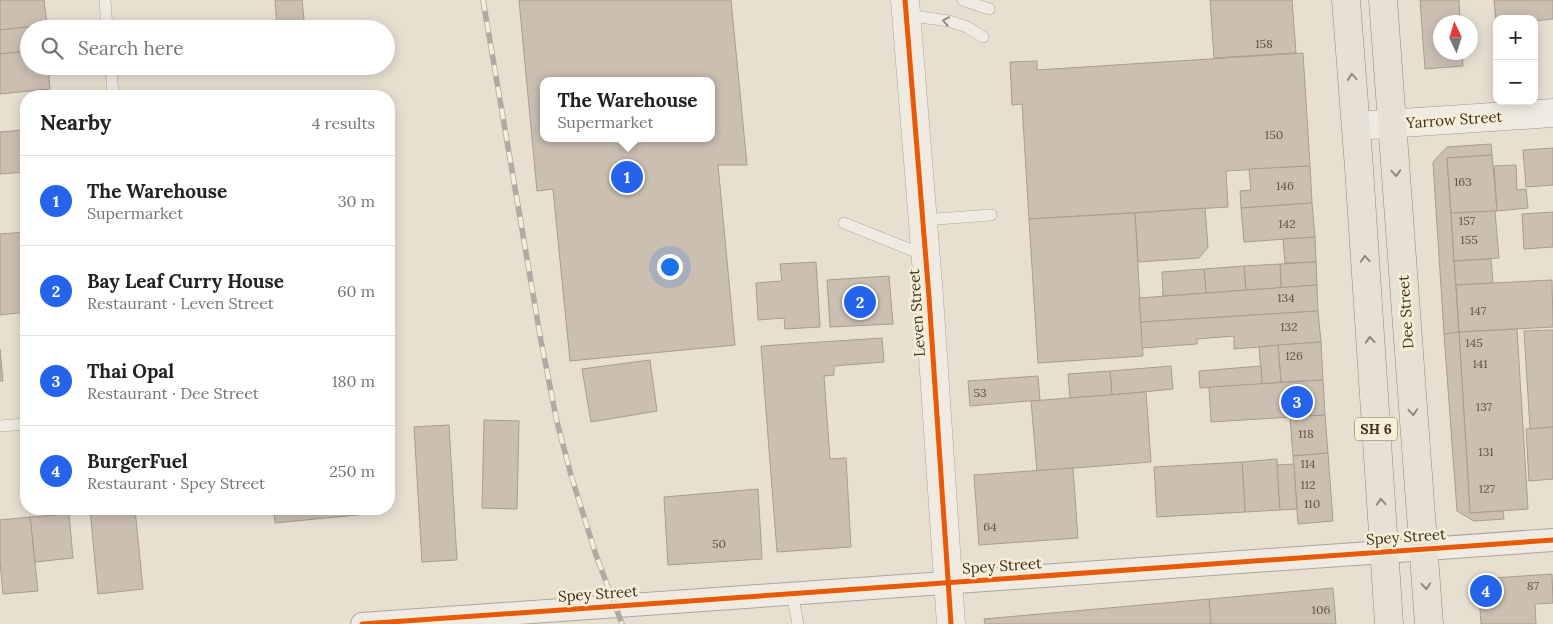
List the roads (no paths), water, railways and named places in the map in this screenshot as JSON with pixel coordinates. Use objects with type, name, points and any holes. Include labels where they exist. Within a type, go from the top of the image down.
[{"type":"main road","name":"SH 6","points":[[1346,0],[1389,624]]},
{"type":"main road","name":"Dee Street","points":[[1383,0],[1428,624]]},
{"type":"street","name":"Leven Street","points":[[906,8],[926,255],[951,624]]},
{"type":"street","name":"Yarrow Street","points":[[1356,126],[1553,113]]},
{"type":"street","name":"Spey Street","points":[[362,624],[487,620],[792,593],[1553,540]]},
{"type":"lane","points":[[105,0],[107,20]]},
{"type":"lane","points":[[963,0],[989,9]]},
{"type":"lane","points":[[906,8],[967,27],[983,37]]},
{"type":"lane","points":[[112,75],[113,90]]},
{"type":"lane","points":[[923,220],[991,215]]},
{"type":"lane","points":[[844,223],[926,255]]},
{"type":"lane","points":[[0,426],[20,424]]},
{"type":"lane","points":[[792,593],[798,624]]},
{"type":"railway","points":[[483,0],[541,341],[557,422],[596,555],[622,624]]},
{"type":"place","name":"The Warehouse","points":[[627,177]]},
{"type":"place","name":"Bay Leaf Curry House","points":[[860,302]]},
{"type":"place","name":"Thai Opal","points":[[1297,402]]},
{"type":"place","name":"BurgerFuel","points":[[1486,591]]}]
